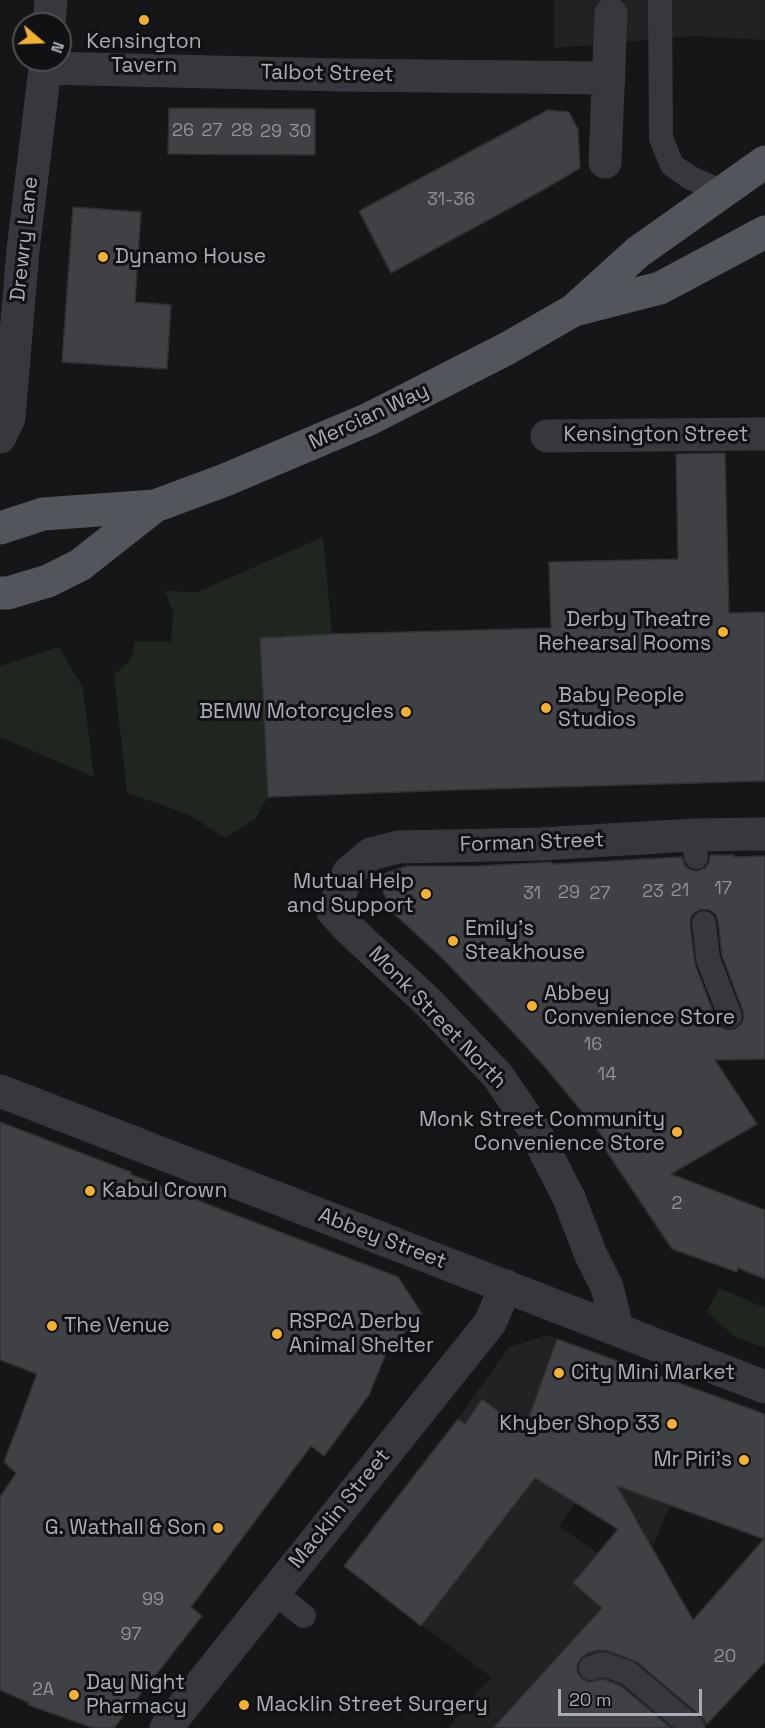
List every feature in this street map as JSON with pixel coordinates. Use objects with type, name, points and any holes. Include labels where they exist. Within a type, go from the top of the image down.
[{"type":"main road","name":"Mercian Way","points":[[0,528],[43,514],[155,506],[225,480],[369,419],[508,348],[574,310],[638,252],[765,162]]},
{"type":"main road","name":"Mercian Way","points":[[574,310],[660,288],[765,232]]},
{"type":"main road","name":"Mercian Way","points":[[0,593],[9,593],[48,581],[80,565],[155,506]]},
{"type":"street","points":[[605,162],[611,14]]},
{"type":"street","name":"Talbot Street","points":[[72,65],[339,75],[609,78]]},
{"type":"street","name":"Drewry Lane","points":[[5,428],[44,72]]},
{"type":"street","name":"Kensington Street","points":[[547,436],[765,434]]},
{"type":"street","name":"Forman Street","points":[[333,911],[349,872],[371,854],[398,847],[541,844],[694,846],[765,834]]},
{"type":"street","name":"Monk Street North","points":[[333,911],[349,929],[428,1002],[498,1076],[532,1126],[569,1198],[591,1255],[607,1287],[617,1328]]},
{"type":"street","name":"Abbey Street","points":[[0,1091],[765,1387]]},
{"type":"street","name":"Macklin Street","points":[[166,1728],[490,1323],[506,1286]]},
{"type":"lane","points":[[660,0],[661,138],[672,165],[689,177],[722,192]]},
{"type":"lane","points":[[704,923],[708,959],[730,1016]]},
{"type":"lane","points":[[273,1592],[304,1616]]},
{"type":"lane","points":[[591,1668],[603,1664],[628,1673],[693,1728]]},
{"type":"shaded area","points":[[554,0],[765,0],[765,40],[695,36],[554,48]]},
{"type":"shaded area","points":[[323,537],[332,634],[260,638],[268,797],[255,819],[225,838],[190,815],[127,793],[114,675],[131,659],[135,641],[171,642],[173,612],[165,591],[197,592]]},
{"type":"shaded area","points":[[59,647],[83,688],[94,777],[0,737],[0,666]]},
{"type":"shaded area","points":[[719,1288],[765,1308],[765,1348],[735,1337],[707,1312]]},
{"type":"shaded area","points":[[548,1335],[635,1368],[699,1508],[697,1515],[670,1505],[654,1544],[610,1524],[576,1501],[559,1526],[597,1553],[573,1583],[629,1632],[715,1716],[703,1728],[448,1728],[491,1677],[344,1566],[458,1419],[509,1347]]},
{"type":"building","points":[[169,108],[315,109],[315,155],[168,154]]},
{"type":"building","points":[[548,110],[569,112],[578,129],[580,168],[391,273],[359,211]]},
{"type":"building","name":"Dynamo House","points":[[73,207],[141,212],[135,302],[171,305],[167,369],[62,362]]},
{"type":"building","points":[[725,453],[729,613],[765,612],[765,781],[268,797],[260,638],[551,628],[549,562],[678,559],[676,454]]},
{"type":"building","points":[[710,855],[765,856],[765,1059],[715,1060],[757,1124],[671,1174],[765,1210],[765,1279],[738,1268],[737,1272],[672,1249],[599,1140],[603,1137],[545,1067],[495,1013],[442,958],[391,911],[377,876],[407,866],[478,866],[552,862],[552,864],[682,857],[685,866],[697,871],[705,868]],"holes":[[[702,909],[710,910],[716,915],[718,921],[722,956],[743,1011],[744,1018],[735,1029],[727,1030],[717,1022],[695,964],[691,917]]]},
{"type":"building","points":[[0,1122],[398,1277],[422,1314],[387,1351],[369,1395],[324,1456],[311,1446],[191,1607],[202,1616],[114,1728],[93,1728],[28,1705],[29,1703],[0,1690],[0,1497],[16,1473],[4,1462],[37,1374],[0,1360]]},
{"type":"building","points":[[557,1339],[765,1414],[765,1662],[707,1724],[702,1717],[637,1662],[599,1650],[586,1654],[580,1659],[577,1672],[581,1678],[589,1682],[603,1679],[621,1686],[671,1728],[493,1728],[602,1608],[573,1583],[618,1529],[535,1478],[421,1626],[344,1566],[458,1419],[465,1424],[482,1399],[524,1431]],"holes":[[[617,1486],[764,1539],[693,1620]]]},
{"type":"place","name":"Kensington Tavern","points":[[144,20]]},
{"type":"place","name":"Dynamo House","points":[[103,257]]},
{"type":"place","name":"Derby Theatre Rehearsal Rooms","points":[[723,632]]},
{"type":"place","name":"Baby People Studios","points":[[546,708]]},
{"type":"place","name":"BEMW Motorcycles","points":[[406,712]]},
{"type":"place","name":"Mutual Help and Support","points":[[426,894]]},
{"type":"place","name":"Emily's Steakhouse","points":[[453,941]]},
{"type":"place","name":"Abbey Convenience Store","points":[[532,1006]]},
{"type":"place","name":"Monk Street Community Convenience Store","points":[[677,1132]]},
{"type":"place","name":"Kabul Crown","points":[[90,1191]]},
{"type":"place","name":"The Venue","points":[[52,1326]]},
{"type":"place","name":"RSPCA Derby Animal Shelter","points":[[277,1334]]},
{"type":"place","name":"City Mini Market","points":[[559,1373]]},
{"type":"place","name":"Khyber Shop 33","points":[[672,1424]]},
{"type":"place","name":"Mr Piri's","points":[[744,1460]]},
{"type":"place","name":"G. Wathall & Son","points":[[218,1528]]},
{"type":"place","name":"Day Night Pharmacy","points":[[74,1695]]},
{"type":"place","name":"Macklin Street Surgery","points":[[244,1705]]}]
